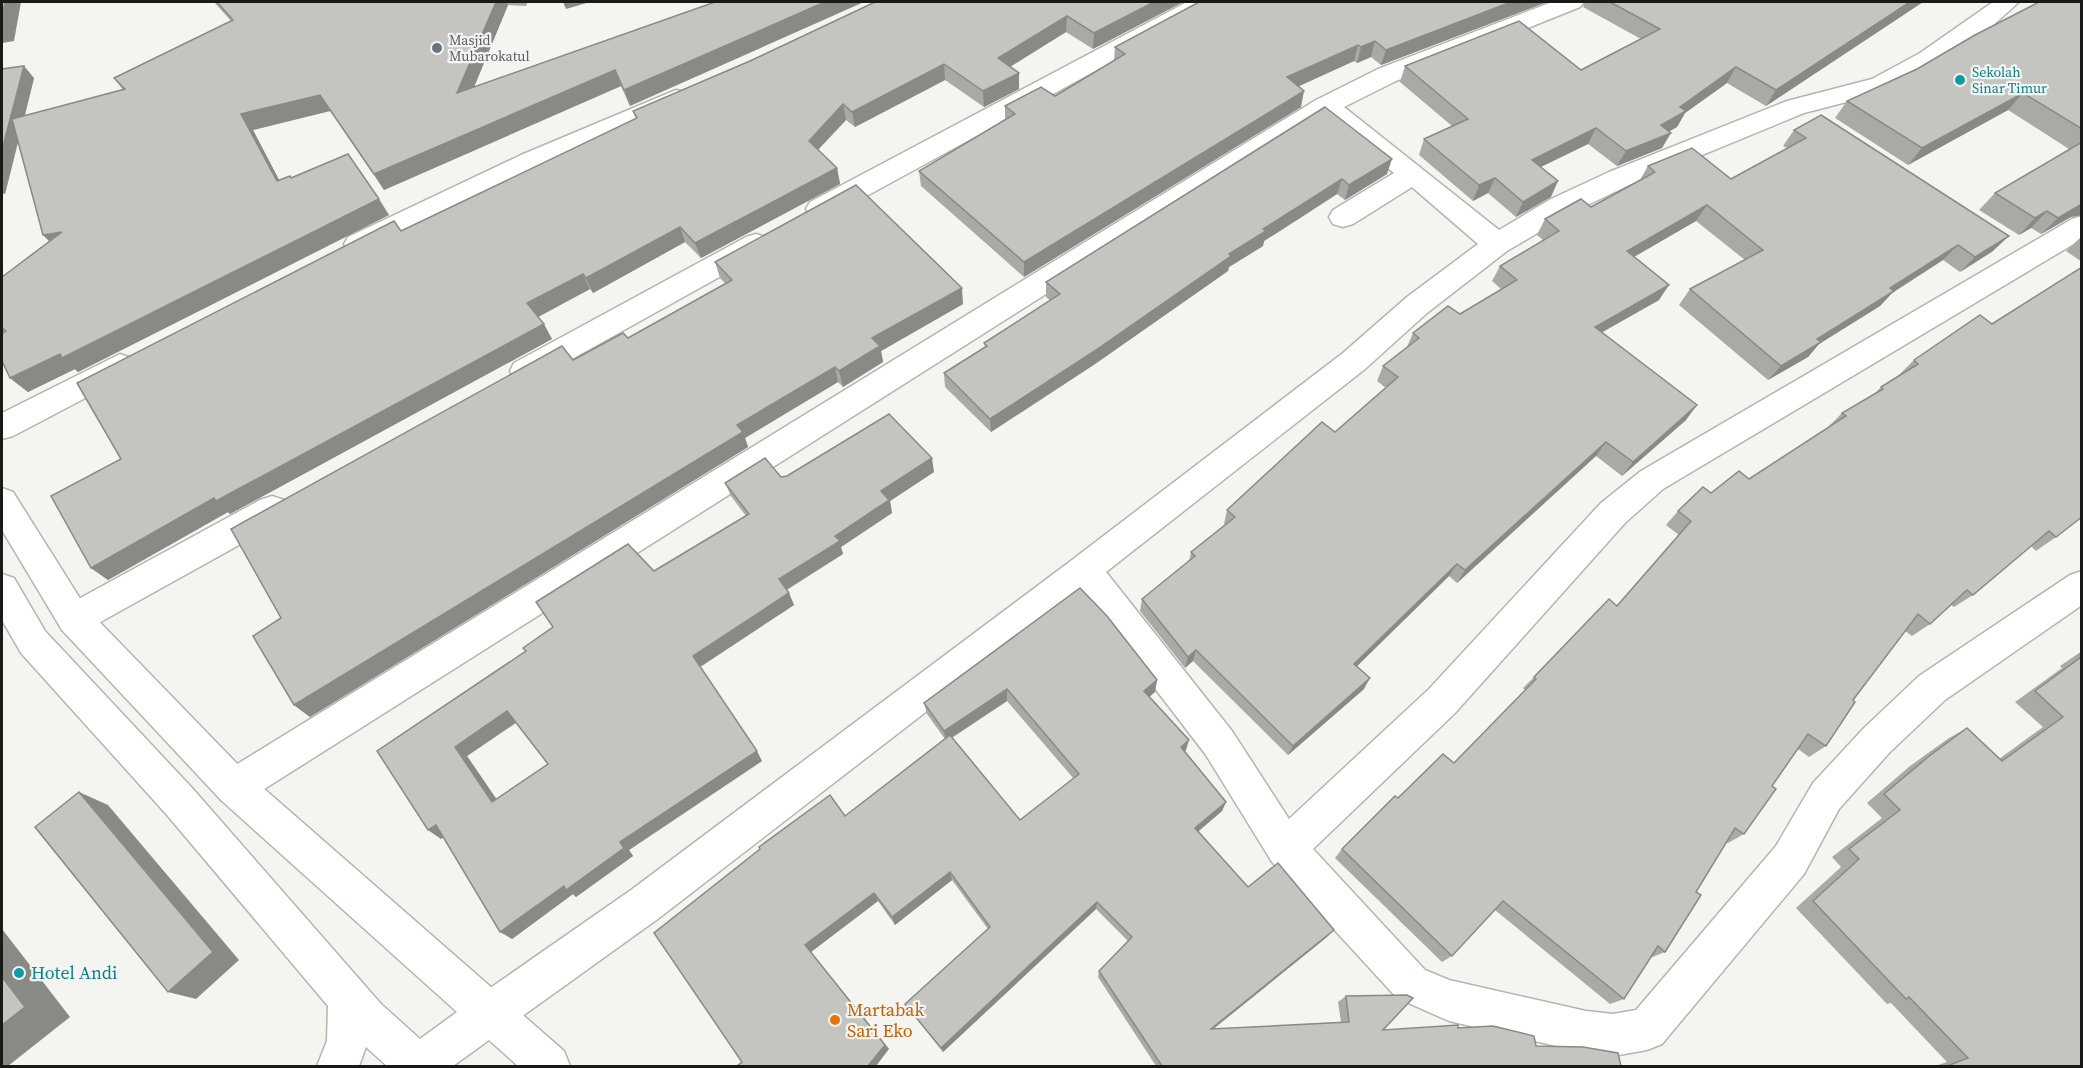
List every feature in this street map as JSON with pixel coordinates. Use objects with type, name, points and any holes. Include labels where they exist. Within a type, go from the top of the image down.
[{"type":"street","points":[[502,384],[1204,2]]},
{"type":"street","points":[[234,787],[1325,106],[1387,75],[1572,2]]},
{"type":"street","points":[[2,589],[33,642],[180,802],[366,1019],[419,1066],[645,904],[1084,570],[1354,361],[1417,305],[1497,244],[1561,206],[1618,178],[1796,107],[1880,85],[1929,59],[2007,2]]},
{"type":"street","points":[[337,255],[530,161],[702,87]]},
{"type":"street","points":[[1325,106],[1413,174],[1497,244]]},
{"type":"street","points":[[1796,107],[1826,126]]},
{"type":"street","points":[[1343,217],[1413,174]]},
{"type":"street","points":[[1286,848],[1442,701],[1613,513],[1652,480],[2017,250],[2082,226]]},
{"type":"street","points":[[2,427],[138,357]]},
{"type":"street","points":[[74,619],[294,499]]},
{"type":"street","points":[[2,502],[74,619],[234,787],[488,1015],[549,1066]]},
{"type":"street","points":[[1084,570],[1219,743],[1286,848],[1411,984],[1449,999],[1586,1032],[1613,1035],[1647,1029],[1790,860],[1826,796],[1877,740],[1932,688],[2082,586]]},
{"type":"street","points":[[338,1066],[348,1041],[349,998]]},
{"type":"building","points":[[217,2],[496,2],[457,93],[715,2],[825,2],[624,90],[615,70],[374,174],[320,95],[241,114],[277,181],[290,176],[291,178],[348,154],[379,199],[62,358],[60,354],[10,378],[2,361],[2,334],[6,331],[2,328],[2,277],[62,232],[43,235],[12,119],[125,89],[114,78],[233,20]]},
{"type":"building","points":[[875,2],[1154,2],[1094,33],[1067,16],[998,58],[1019,73],[983,91],[944,64],[852,112],[843,104],[809,141],[837,168],[695,243],[680,227],[586,278],[583,274],[527,303],[544,324],[216,501],[214,498],[91,568],[51,496],[121,459],[77,383],[394,221],[401,231],[637,118],[633,111],[750,61]]},
{"type":"building","points":[[1199,2],[1511,2],[1386,50],[1375,41],[1361,47],[1358,45],[1287,77],[1304,91],[1024,262],[919,171],[1015,114],[1005,106],[1041,87],[1055,96],[1125,54],[1115,47]]},
{"type":"building","points":[[1610,2],[1910,2],[1776,90],[1736,67],[1680,107],[1686,111],[1661,125],[1671,133],[1626,151],[1596,128],[1532,160],[1558,181],[1523,202],[1495,178],[1479,185],[1424,139],[1468,119],[1405,66],[1519,21],[1581,70],[1660,29]]},
{"type":"building","points":[[2039,2],[2082,2],[2082,129],[2023,93],[1922,148],[1847,101],[1917,69],[1975,35]]},
{"type":"building","points":[[24,66],[2,150],[2,69]]},
{"type":"building","points":[[1325,107],[1392,159],[1349,185],[1342,179],[1263,229],[1266,231],[1229,254],[1231,256],[1096,350],[990,419],[944,373],[987,346],[984,343],[1060,294],[1046,282]]},
{"type":"building","points":[[1821,115],[2009,236],[1975,257],[1958,245],[1890,288],[1894,291],[1817,339],[1821,342],[1781,366],[1690,289],[1763,250],[1707,205],[1627,251],[1669,285],[1595,327],[1697,405],[1633,462],[1606,442],[1465,570],[1457,564],[1354,664],[1370,678],[1293,746],[1196,650],[1188,657],[1142,599],[1195,556],[1191,552],[1235,517],[1227,510],[1322,422],[1335,432],[1398,377],[1383,366],[1419,338],[1413,333],[1448,306],[1460,314],[1517,280],[1500,266],[1559,231],[1545,219],[1581,199],[1591,207],[1655,172],[1648,166],[1692,148],[1731,179],[1806,138],[1794,130]]},
{"type":"building","points":[[2082,142],[2082,204],[2058,218],[2047,211],[2035,218],[1995,193]]},
{"type":"building","points":[[856,185],[962,288],[872,338],[880,346],[839,371],[835,367],[737,425],[743,432],[294,705],[253,636],[281,618],[231,529],[562,346],[573,360],[623,333],[628,338],[732,280],[715,262]]},
{"type":"building","points":[[2082,267],[2082,517],[2056,537],[2049,531],[1973,595],[1967,590],[1930,624],[1918,614],[1853,700],[1855,702],[1826,746],[1808,734],[1772,786],[1776,789],[1744,834],[1735,828],[1696,892],[1701,895],[1665,952],[1658,946],[1624,999],[1503,901],[1452,956],[1342,849],[1395,796],[1398,798],[1443,754],[1454,763],[1536,679],[1534,677],[1609,599],[1617,606],[1691,521],[1678,511],[1703,487],[1711,493],[1739,471],[1749,479],[1846,416],[1842,413],[1883,389],[1881,387],[1918,364],[1914,360],[1980,315],[1992,324]]},
{"type":"building","points":[[889,414],[932,458],[881,491],[889,500],[835,536],[840,541],[779,579],[789,593],[693,656],[757,751],[620,842],[624,848],[566,890],[564,886],[500,932],[436,825],[428,830],[377,751],[526,651],[523,648],[553,627],[536,602],[628,544],[654,571],[749,514],[725,483],[765,458],[781,477],[787,476]],"holes":[[[507,711],[548,764],[492,802],[455,747]]]},
{"type":"building","points":[[1080,588],[1107,616],[1157,680],[1144,691],[1189,740],[1181,747],[1226,802],[1195,828],[1248,887],[1278,863],[1334,930],[1211,1029],[1349,1022],[1346,996],[1407,995],[1413,998],[1383,1030],[1458,1025],[1458,1028],[1493,1026],[1534,1036],[1536,1046],[1583,1047],[1618,1053],[1621,1066],[1162,1066],[1099,971],[1132,937],[1097,902],[941,1048],[905,1004],[990,927],[950,872],[892,917],[874,893],[805,945],[885,1045],[868,1066],[737,1066],[742,1062],[654,933],[760,849],[759,847],[830,795],[845,816],[950,735],[1020,820],[1079,774],[1007,689],[944,731],[924,703]]},
{"type":"building","points":[[2082,654],[2082,1066],[1947,1066],[1968,1058],[1909,997],[1906,999],[1813,901],[1859,859],[1849,849],[1900,810],[1884,794],[1967,728],[2002,761],[2063,717],[2035,691]]},
{"type":"building","points":[[79,792],[213,952],[168,992],[35,827]]},
{"type":"building","points":[[2,977],[25,1007],[2,1025]]},
{"type":"place","name":"Masjid Mubarokatul","points":[[437,48]]},
{"type":"place","name":"Sekolah Sinar Timur","points":[[1960,80]]},
{"type":"place","name":"Hotel Andi","points":[[19,973]]},
{"type":"place","name":"Martabak Sari Eko","points":[[835,1020]]}]
